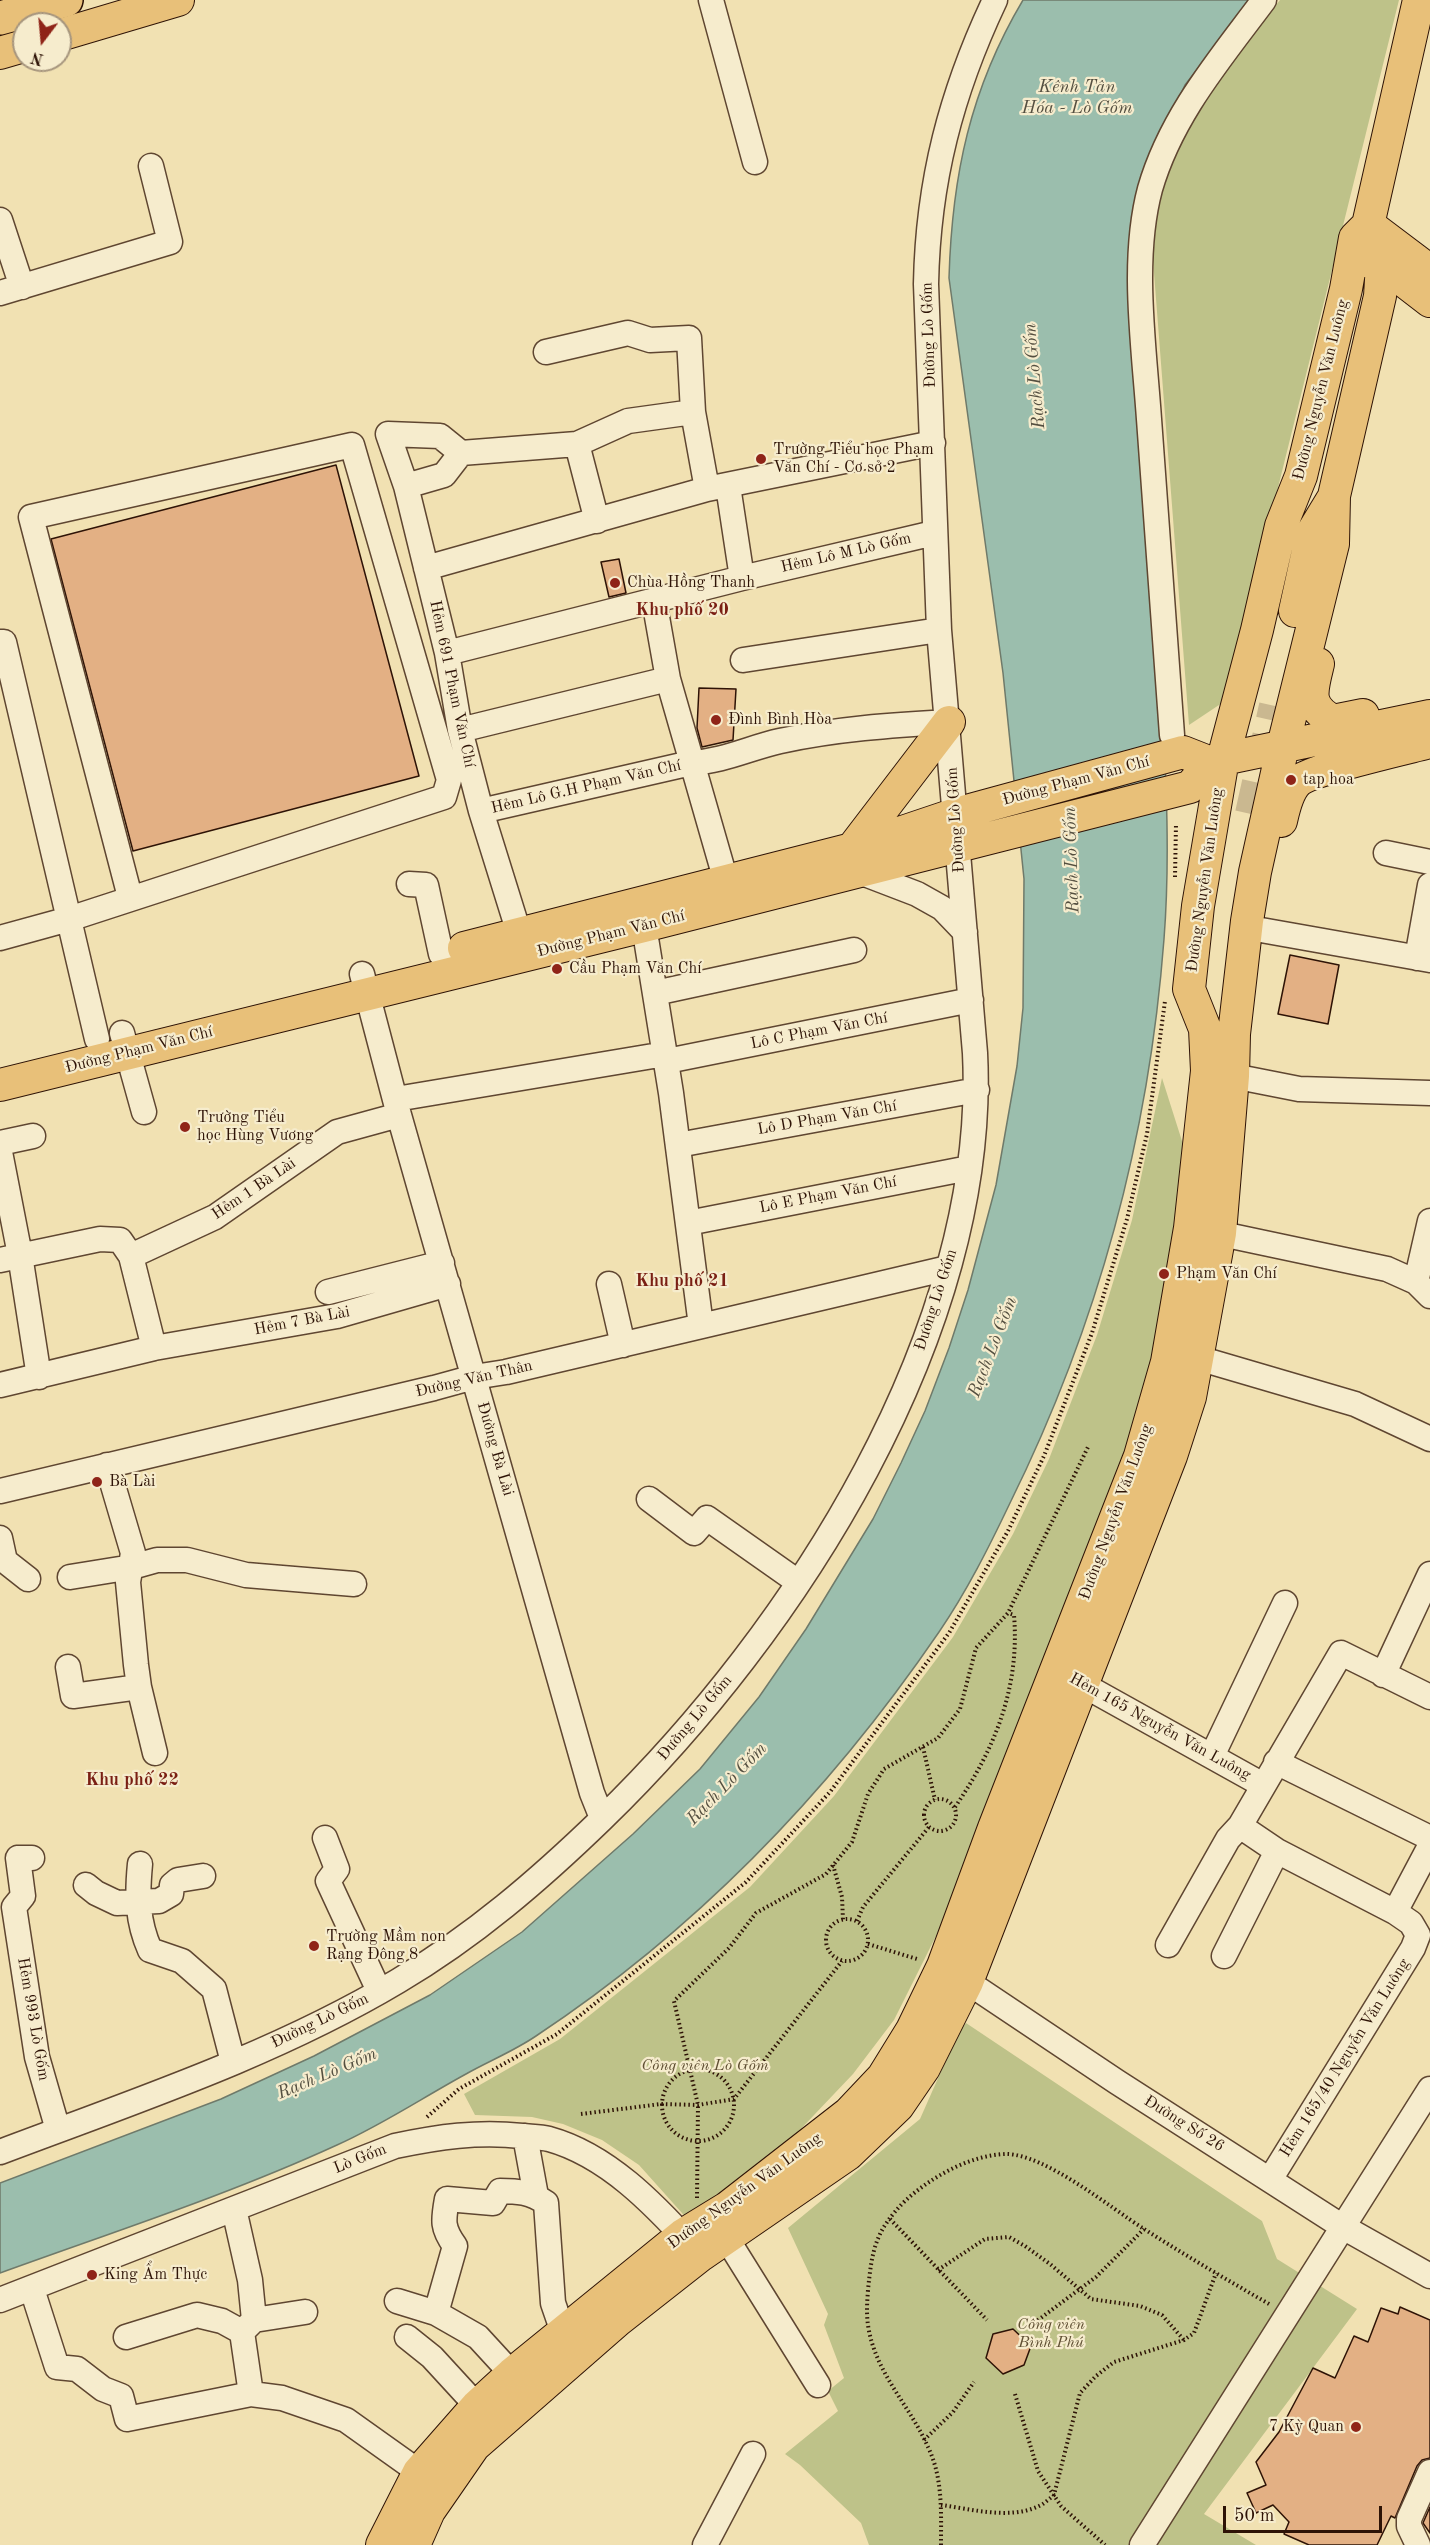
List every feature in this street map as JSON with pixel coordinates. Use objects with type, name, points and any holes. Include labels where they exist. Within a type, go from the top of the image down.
[{"type":"highway","points":[[0,18],[66,0]]},
{"type":"main road","points":[[72,31],[178,0]]},
{"type":"main road","name":"Đường Nguyễn Văn Luông","points":[[414,2545],[429,2511],[474,2446],[617,2321],[727,2208],[849,2113],[883,2077],[912,2030],[944,1970],[1069,1677],[1171,1456],[1190,1396],[1198,1358],[1205,1231],[1206,1071],[1219,1032],[1283,746],[1333,544],[1334,496],[1347,429],[1380,296],[1379,243],[1422,5]]},
{"type":"main road","name":"Đường Nguyễn Văn Luông","points":[[1069,1677],[1140,1456],[1205,1231],[1233,1076],[1219,1032],[1189,989],[1217,761],[1257,630],[1281,526],[1301,476],[1346,289],[1355,238],[1379,243]]},
{"type":"main road","points":[[1379,243],[1430,270]]},
{"type":"main road","points":[[1379,243],[1430,301]]},
{"type":"main road","points":[[1301,476],[1300,532],[1265,704],[1312,533],[1334,496]]},
{"type":"main road","points":[[1334,496],[1348,535],[1313,684],[1313,703],[1319,713],[1333,721],[1430,696]]},
{"type":"main road","points":[[1177,743],[1217,761],[1430,716]]},
{"type":"main road","points":[[854,860],[949,722]]},
{"type":"main road","points":[[1219,1032],[1247,1010],[1270,865],[1286,801],[1297,782],[1316,773],[1430,742]]},
{"type":"main road","name":"Đường Phạm Văn Chí","points":[[0,1063],[116,1042],[365,984],[644,926],[854,860],[956,814],[987,806],[1177,743]]},
{"type":"main road","name":"Đường Phạm Văn Chí","points":[[365,984],[441,954],[726,880],[958,846],[1190,787],[1217,761]]},
{"type":"main road","points":[[1219,1032],[1230,1003],[1242,811]]},
{"type":"main road","name":"Đường Phạm Văn Chí","points":[[0,1085],[116,1042]]},
{"type":"main road","name":"Đường Nguyễn Văn Luông","points":[[382,2545],[419,2472],[477,2406],[512,2374],[562,2332],[692,2245],[727,2239],[848,2154],[898,2106],[924,2068],[944,1970]]},
{"type":"street","points":[[711,0],[755,162]]},
{"type":"street","name":"Đường Lò Gốm","points":[[0,2152],[233,2062],[342,2012],[450,1948],[494,1917],[571,1849],[664,1756],[734,1671],[798,1582],[840,1515],[895,1412],[926,1337],[948,1268],[975,1131],[977,1090],[971,1000],[949,722],[939,630],[926,284],[932,198],[942,144],[954,98],[972,49],[995,0]]},
{"type":"street","points":[[1177,743],[1142,315],[1142,238],[1145,211],[1163,153],[1195,92],[1264,0]]},
{"type":"street","points":[[0,220],[11,290],[170,242],[151,166]]},
{"type":"street","points":[[546,352],[628,333],[650,340],[689,338],[693,412],[742,578]]},
{"type":"street","points":[[406,486],[444,475],[461,453],[577,444],[628,421],[693,412]]},
{"type":"street","name":"Hẻm 691 Phạm Văn Chí","points":[[461,453],[440,436],[388,434],[406,486],[426,567],[447,653],[460,730],[481,811],[519,933]]},
{"type":"street","points":[[426,567],[717,488],[933,443]]},
{"type":"street","points":[[577,444],[597,521]]},
{"type":"street","points":[[0,938],[69,919],[130,897],[444,797],[448,780],[352,445],[31,517],[130,897]]},
{"type":"street","name":"Hẻm Lô M Lò Gốm","points":[[447,653],[742,578],[934,533]]},
{"type":"street","points":[[654,600],[668,680],[726,880]]},
{"type":"street","points":[[743,660],[939,630]]},
{"type":"street","points":[[0,642],[4,642],[69,919],[144,1112]]},
{"type":"street","points":[[460,730],[668,680]]},
{"type":"street","name":"Hẻm Lô G.H Phạm Văn Chí","points":[[481,811],[691,763],[715,761],[777,742],[848,728],[949,722]]},
{"type":"street","points":[[1386,853],[1430,862]]},
{"type":"street","points":[[854,860],[942,908],[965,932]]},
{"type":"street","points":[[409,884],[426,885],[441,954]]},
{"type":"street","points":[[1261,930],[1424,959],[1430,885]]},
{"type":"street","points":[[644,926],[666,1057],[701,1326]]},
{"type":"street","points":[[656,993],[854,950]]},
{"type":"street","name":"Đường Bà Lài","points":[[365,984],[592,1794],[602,1818]]},
{"type":"street","name":"Lô C Phạm Văn Chí","points":[[398,1107],[971,1000]]},
{"type":"street","points":[[1233,1076],[1299,1089],[1430,1094]]},
{"type":"street","name":"Lô D Phạm Văn Chí","points":[[678,1145],[977,1090]]},
{"type":"street","name":"Hẻm 1 Bà Lài","points":[[131,1256],[215,1217],[337,1132],[398,1107]]},
{"type":"street","points":[[0,1143],[33,1136]]},
{"type":"street","points":[[0,1152],[10,1258],[39,1377]]},
{"type":"street","name":"Lô E Phạm Văn Chí","points":[[688,1223],[969,1168]]},
{"type":"street","points":[[1205,1231],[1387,1269],[1423,1289],[1430,1221]]},
{"type":"street","points":[[10,1258],[100,1239],[120,1240],[131,1256],[154,1348]]},
{"type":"street","name":"Đường Văn Thân","points":[[0,1491],[474,1377],[506,1372],[948,1268]]},
{"type":"street","points":[[328,1292],[445,1274]]},
{"type":"street","name":"Hẻm 7 Bà Lài","points":[[0,1385],[154,1348],[337,1317],[445,1274]]},
{"type":"street","points":[[609,1284],[623,1345]]},
{"type":"street","points":[[1198,1358],[1355,1404],[1430,1439]]},
{"type":"street","points":[[107,1465],[133,1553],[128,1582],[139,1687],[155,1753]]},
{"type":"street","points":[[649,1499],[694,1533],[707,1518],[798,1582]]},
{"type":"street","points":[[0,1538],[5,1561],[28,1579]]},
{"type":"street","points":[[70,1577],[132,1567],[157,1560],[187,1560],[246,1575],[354,1584]]},
{"type":"street","points":[[1430,1574],[1383,1675],[1430,1697]]},
{"type":"street","points":[[1212,1756],[1285,1603]]},
{"type":"street","name":"Hẻm 165 Nguyễn Văn Luông","points":[[1168,1945],[1228,1839],[1239,1826],[1341,1653],[1383,1675]]},
{"type":"street","points":[[68,1667],[74,1696],[139,1687]]},
{"type":"street","name":"Hẻm 165 Nguyễn Văn Luông","points":[[1069,1677],[1263,1785]]},
{"type":"street","name":"Hẻm 165 Nguyễn Văn Luông","points":[[1275,1762],[1430,1838]]},
{"type":"street","points":[[1239,1826],[1277,1851],[1395,1912],[1430,1846]]},
{"type":"street","points":[[325,1838],[337,1869],[327,1881],[379,1991]]},
{"type":"street","points":[[1224,1956],[1277,1851]]},
{"type":"street","points":[[7,1901],[23,1896],[18,1858],[32,1858]]},
{"type":"street","points":[[140,1864],[137,1901],[142,1932],[150,1950],[182,1961],[214,1989],[233,2062]]},
{"type":"street","points":[[86,1885],[96,1893],[117,1903],[159,1902],[171,1894],[172,1885],[178,1880],[203,1876]]},
{"type":"street","name":"Hẻm 993 Lò Gốm","points":[[7,1901],[37,2057],[58,2130]]},
{"type":"street","name":"Hẻm 165/40 Nguyễn Văn Luông","points":[[1271,2178],[1413,1948],[1418,1935],[1412,1923],[1395,1912]]},
{"type":"street","name":"Đường Số 26","points":[[944,1970],[1271,2178],[1343,2227],[1430,2276]]},
{"type":"street","points":[[1142,2545],[1430,2089]]},
{"type":"street","name":"Lò Gốm","points":[[0,2300],[395,2146],[442,2135],[495,2133],[549,2139],[601,2162],[642,2193],[692,2245]]},
{"type":"street","points":[[525,2136],[536,2196]]},
{"type":"street","points":[[436,2313],[455,2246],[446,2233],[443,2219],[447,2199],[493,2203],[500,2191],[517,2191],[536,2196],[546,2203],[550,2281],[553,2303],[562,2332]]},
{"type":"street","points":[[234,2209],[250,2280],[248,2326],[251,2394]]},
{"type":"street","points":[[1127,2545],[1323,2238],[1343,2227]]},
{"type":"street","points":[[727,2239],[818,2385]]},
{"type":"street","points":[[32,2289],[57,2367],[76,2369],[103,2389],[121,2396],[127,2419],[251,2394],[282,2398],[346,2420],[419,2472]]},
{"type":"street","points":[[397,2301],[436,2313],[478,2337],[512,2374]]},
{"type":"street","points":[[126,2337],[197,2315],[248,2326],[305,2312]]},
{"type":"street","points":[[407,2337],[432,2357],[477,2406]]},
{"type":"street","points":[[715,2542],[753,2454]]},
{"type":"street","points":[[1418,2545],[1409,2526],[1409,2519],[1430,2472]]},
{"type":"path","points":[[1174,882],[1176,824]]},
{"type":"path","points":[[395,2146],[459,2089],[557,2034],[746,1882],[830,1792],[949,1633],[1008,1531],[1044,1456],[1092,1333],[1127,1219],[1147,1134],[1166,997]]},
{"type":"path","points":[[697,2206],[698,2105],[674,2001],[729,1948],[756,1913],[826,1874],[852,1842],[868,1794],[884,1769],[938,1737],[960,1709],[976,1648],[1008,1613],[1088,1447]]},
{"type":"path","points":[[955,1807],[946,1800],[935,1800],[927,1806],[924,1812],[925,1822],[938,1832],[952,1827],[957,1818],[955,1807],[994,1740],[1009,1695],[1017,1646],[1014,1615],[1008,1613]]},
{"type":"path","points":[[923,1747],[935,1800]]},
{"type":"path","points":[[857,1921],[862,1907],[929,1827]]},
{"type":"path","points":[[833,1865],[842,1897],[843,1920]]},
{"type":"path","points":[[843,1920],[857,1921],[867,1931],[868,1944],[861,1956],[842,1961],[830,1953],[826,1940],[831,1927],[843,1920]]},
{"type":"path","points":[[868,1944],[944,1970]]},
{"type":"path","points":[[581,2114],[662,2104],[698,2105],[734,2099],[842,1961]]},
{"type":"path","points":[[701,2069],[713,2072],[727,2083],[734,2099],[734,2111],[730,2123],[722,2133],[712,2139],[699,2141],[677,2135],[663,2116],[664,2093],[670,2082],[678,2074],[690,2070],[701,2069]]},
{"type":"path","points":[[941,2545],[939,2480],[924,2440],[883,2374],[869,2332],[866,2310],[873,2248],[890,2219],[907,2199],[926,2184],[949,2170],[981,2158],[1008,2154],[1029,2160],[1075,2181],[1144,2229],[1278,2309]]},
{"type":"path","points":[[890,2219],[987,2320]]},
{"type":"path","points":[[1034,2323],[1096,2277],[1144,2229]]},
{"type":"path","points":[[938,2270],[985,2239],[1009,2237],[1050,2264],[1091,2299],[1140,2306],[1162,2315],[1184,2340]]},
{"type":"path","points":[[941,2505],[987,2512],[1014,2511],[1038,2506],[1054,2495],[1080,2393],[1114,2362],[1184,2340],[1194,2333],[1216,2273]]},
{"type":"path","points":[[924,2440],[953,2412],[974,2382]]},
{"type":"path","points":[[1014,2394],[1038,2471],[1061,2506],[1105,2545]]},
{"type":"green space","points":[[1280,0],[1399,0],[1231,677],[1222,703],[1189,725],[1152,247],[1159,189],[1204,94]]},
{"type":"green space","name":"Công viên Lò Gốm","points":[[1162,1078],[1188,1160],[1142,1400],[1127,1446],[992,1806],[937,1934],[894,2020],[853,2074],[796,2134],[690,2222],[639,2165],[602,2140],[563,2124],[532,2117],[475,2115],[464,2094],[560,2039],[750,1887],[834,1796],[953,1637],[1013,1534],[1049,1459],[1097,1335],[1132,1220]]},
{"type":"green space","name":"Công viên Bình Phú","points":[[966,2023],[1262,2221],[1277,2259],[1357,2309],[1204,2514],[1256,2545],[869,2545],[861,2523],[800,2465],[785,2454],[838,2411],[828,2391],[844,2378],[824,2325],[828,2314],[788,2228],[920,2119],[958,2033]]},
{"type":"water","name":"Kênh Tân Hóa - Lò Gốm","points":[[1023,0],[1251,0],[1185,85],[1141,178],[1166,786],[1167,862],[1164,939],[1157,1013],[1132,1158],[1093,1299],[1069,1368],[1041,1436],[968,1585],[939,1632],[897,1690],[853,1747],[757,1854],[651,1950],[595,1995],[528,2041],[354,2137],[212,2197],[0,2273],[0,2183],[221,2099],[314,2056],[430,1995],[522,1932],[633,1834],[700,1769],[759,1697],[806,1629],[873,1519],[925,1411],[968,1290],[996,1185],[1017,1066],[1023,1008],[1024,879],[1003,673],[949,278],[954,204],[967,134],[990,67]]},
{"type":"building","points":[[336,465],[419,776],[133,851],[51,539]]},
{"type":"building","name":"Chùa Hồng Thanh","points":[[619,559],[626,593],[609,597],[601,562]]},
{"type":"building","name":"Đình Bình Hòa","points":[[699,688],[736,689],[733,740],[702,747],[697,728]]},
{"type":"building","points":[[1290,955],[1339,965],[1328,1024],[1278,1014]]},
{"type":"building","name":"7 Kỳ Quan","points":[[1400,2307],[1430,2320],[1430,2458],[1422,2460],[1417,2466],[1395,2518],[1391,2516],[1377,2545],[1309,2545],[1284,2534],[1289,2522],[1273,2505],[1256,2513],[1247,2493],[1266,2485],[1256,2462],[1279,2432],[1313,2368],[1335,2378],[1354,2336],[1368,2342],[1381,2308],[1398,2314]]},
{"type":"building","points":[[1013,2329],[1031,2346],[1024,2365],[1003,2374],[986,2358],[993,2334]]},
{"type":"building","points":[[1430,2507],[1430,2533],[1423,2523]]},
{"type":"tunnel","points":[[1251,814],[1275,706]]},
{"type":"place","name":"Trường Tiểu học Phạm Văn Chí - Cơ sở 2","points":[[761,459]]},
{"type":"place","name":"Chùa Hồng Thanh","points":[[615,583]]},
{"type":"place","name":"Đình Bình Hòa","points":[[716,720]]},
{"type":"place","name":"tap hoa","points":[[1291,780]]},
{"type":"place","name":"Cầu Phạm Văn Chí","points":[[557,969]]},
{"type":"place","name":"Trường Tiểu học Hùng Vương","points":[[185,1127]]},
{"type":"place","name":"Phạm Văn Chí","points":[[1164,1274]]},
{"type":"place","name":"Bà Lài","points":[[97,1482]]},
{"type":"place","name":"Trường Mầm non Rạng Đông 8","points":[[314,1946]]},
{"type":"place","name":"King Ẩm Thực","points":[[92,2275]]},
{"type":"place","name":"7 Kỳ Quan","points":[[1356,2427]]},
{"type":"district","name":"Khu phố 20","points":[[682,610]]},
{"type":"district","name":"Khu phố 21","points":[[682,1281]]},
{"type":"district","name":"Khu phố 22","points":[[132,1780]]},
{"type":"water label","name":"Rạch Lò Gốm","points":[[1035,376]]},
{"type":"water label","name":"Rạch Lò Gốm","points":[[1072,860]]},
{"type":"water label","name":"Rạch Lò Gốm","points":[[993,1347]]},
{"type":"water label","name":"Rạch Lò Gốm","points":[[727,1784]]},
{"type":"water label","name":"Rạch Lò Gốm","points":[[327,2074]]}]
